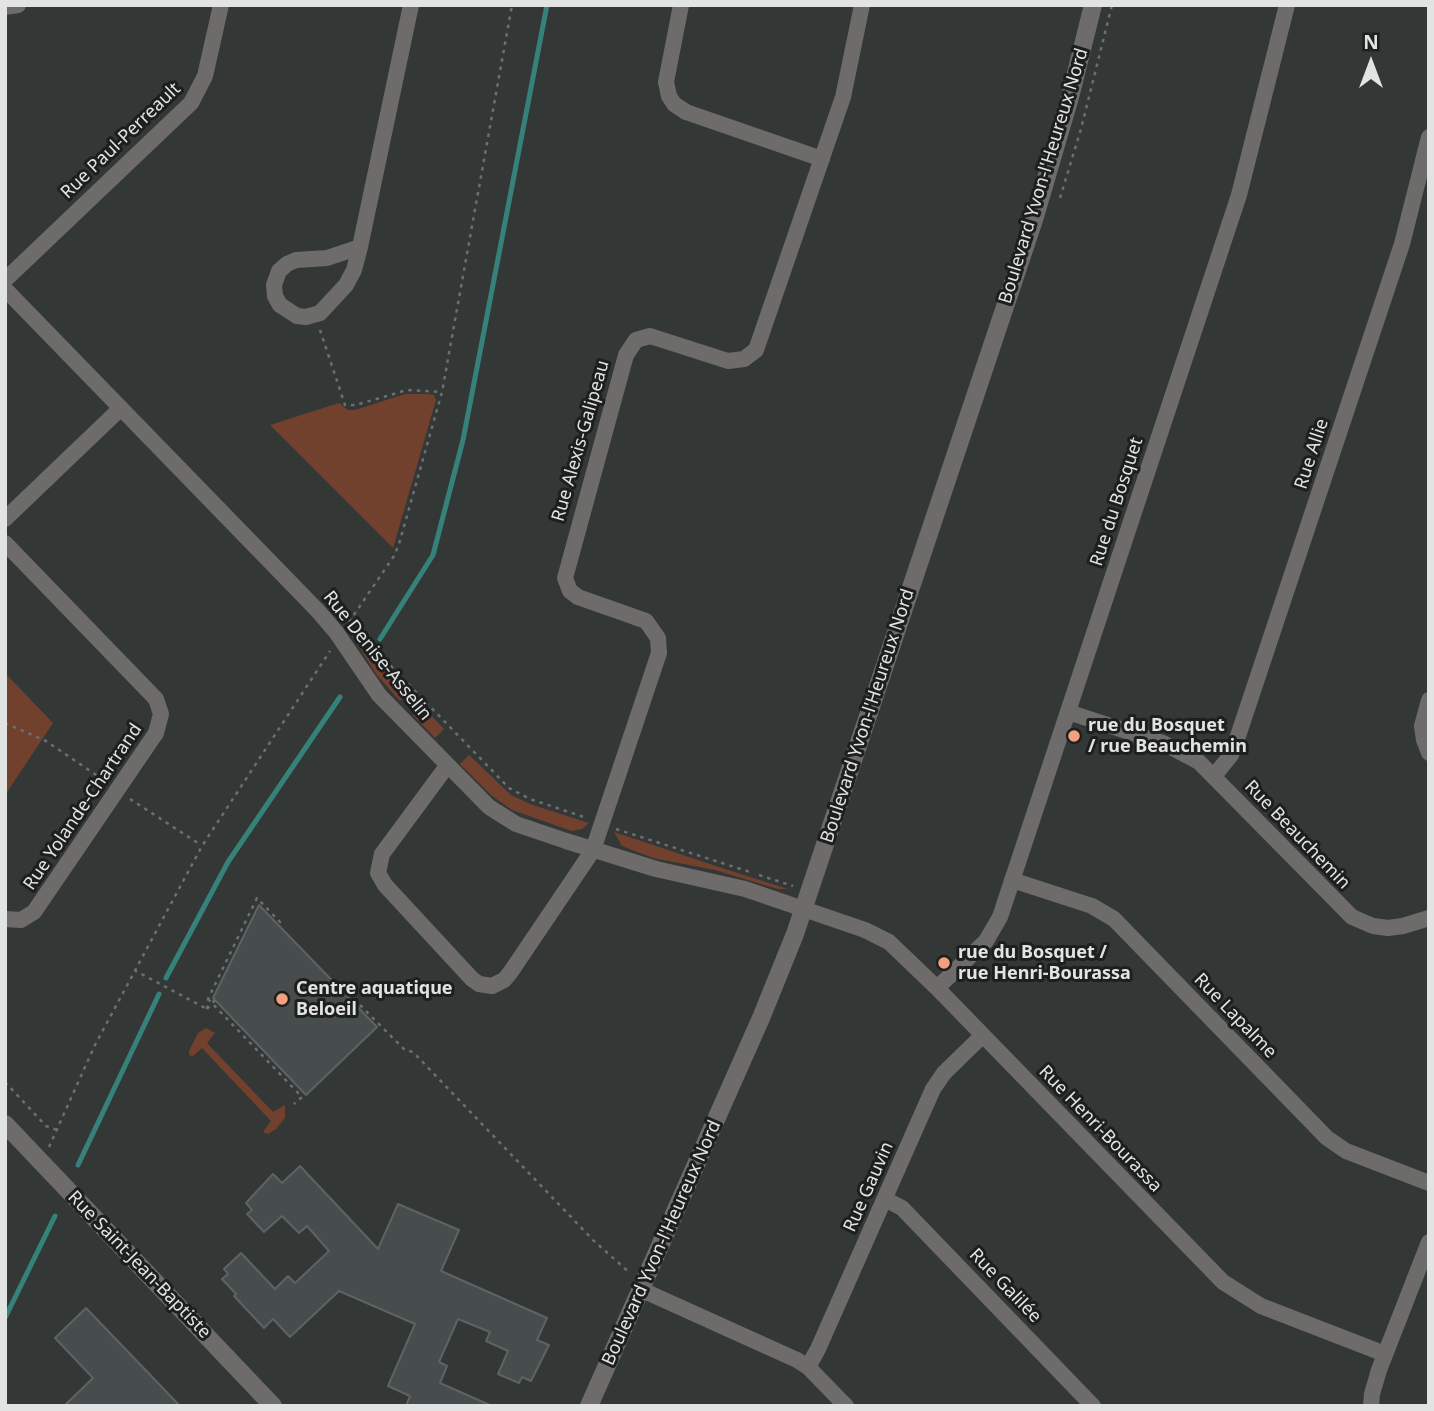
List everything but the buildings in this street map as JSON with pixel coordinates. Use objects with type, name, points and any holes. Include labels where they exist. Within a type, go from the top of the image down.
[{"type":"street","points":[[5,8],[18,5]]},
{"type":"street","name":"Rue Paul-Perreault","points":[[5,280],[191,103],[205,76],[221,5]]},
{"type":"street","points":[[360,247],[327,258],[296,260],[287,264],[279,271],[274,285],[275,296],[280,305],[297,316],[320,313],[346,285],[354,270],[360,247],[411,5]]},
{"type":"street","points":[[681,5],[666,82],[668,96],[674,104],[686,113],[822,159]]},
{"type":"street","name":"Rue Alexis-Galipeau","points":[[593,850],[660,648],[656,633],[646,621],[578,597],[570,591],[565,578],[565,569],[625,355],[636,340],[650,336],[728,361],[739,360],[752,354],[761,341],[843,97],[862,5]]},
{"type":"street","name":"Boulevard Yvon-l'Heureux Nord","points":[[589,1406],[761,1018],[804,909],[1034,220],[1070,97],[1093,5]]},
{"type":"street","name":"Rue du Bosquet","points":[[937,988],[990,935],[997,923],[1239,195],[1287,5]]},
{"type":"street","name":"Rue Allie","points":[[1214,776],[1231,755],[1236,742],[1402,244],[1429,137]]},
{"type":"street","name":"Rue Denise-Asselin","points":[[5,289],[328,622],[374,689],[481,801],[507,819],[593,850],[672,873],[737,887],[804,909]]},
{"type":"street","points":[[5,519],[121,408]]},
{"type":"street","name":"Rue Yolande-Chartrand","points":[[5,543],[156,699],[161,719],[156,733],[34,912],[21,920],[5,919]]},
{"type":"street","points":[[1429,700],[1422,726],[1429,753]]},
{"type":"street","name":"Rue Beauchemin","points":[[1068,712],[1173,747],[1199,762],[1338,906],[1352,917],[1373,926],[1388,928],[1429,918]]},
{"type":"street","points":[[447,766],[382,854],[378,873],[385,886],[475,982],[492,986],[504,980],[593,850]]},
{"type":"street","name":"Rue Lapalme","points":[[1012,880],[1092,906],[1114,919],[1326,1138],[1346,1151],[1429,1183]]},
{"type":"street","name":"Rue Henri-Bourassa","points":[[804,909],[881,937],[902,953],[1204,1264],[1232,1289],[1261,1306],[1385,1354]]},
{"type":"street","name":"Rue Gauvin","points":[[808,1367],[933,1089],[944,1073],[982,1035]]},
{"type":"street","name":"Rue Saint-Jean-Baptiste","points":[[5,1124],[273,1406]]},
{"type":"street","name":"Rue Galilée","points":[[885,1199],[902,1208],[1093,1406]]},
{"type":"street","points":[[1371,1406],[1372,1394],[1385,1354],[1429,1242]]},
{"type":"street","points":[[644,1286],[787,1354],[808,1367],[846,1406]]},
{"type":"path","points":[[349,622],[394,556],[399,544],[442,392],[512,5]]},
{"type":"path","points":[[318,324],[345,405],[356,405],[407,390],[442,392]]},
{"type":"path","points":[[41,1163],[95,1045],[202,846],[332,648]]},
{"type":"path","points":[[5,723],[46,741],[109,784]]},
{"type":"path","points":[[128,797],[202,846]]},
{"type":"path","points":[[616,828],[790,886]]},
{"type":"path","points":[[207,1009],[208,999],[257,898],[280,922],[278,925]]},
{"type":"path","points":[[134,970],[207,1009]]},
{"type":"path","points":[[208,999],[214,1002],[302,1097],[294,1104]]},
{"type":"path","points":[[354,1003],[356,1001],[405,1049],[413,1052],[594,1241],[644,1286]]},
{"type":"path","points":[[207,1009],[214,1002]]},
{"type":"path","points":[[5,1082],[46,1126],[57,1130]]},
{"type":"shaded area","points":[[405,394],[434,395],[436,400],[393,548],[270,425],[339,403],[348,410],[355,410]]},
{"type":"shaded area","points":[[348,629],[410,693],[400,701],[376,674]]},
{"type":"shaded area","points":[[5,673],[53,723],[7,792],[5,791]]},
{"type":"shaded area","points":[[422,706],[444,729],[435,738],[413,715]]},
{"type":"shaded area","points":[[469,755],[511,795],[589,823],[582,829],[572,831],[512,810],[491,795],[460,764]]},
{"type":"shaded area","points":[[614,832],[788,889],[778,889],[715,870],[653,858],[622,846]]},
{"type":"shaded area","points":[[206,1028],[215,1033],[207,1043],[273,1112],[285,1105],[285,1118],[276,1129],[268,1134],[263,1132],[271,1121],[202,1048],[193,1056],[189,1055],[198,1033]]},
{"type":"waterway","points":[[380,639],[433,555],[463,440],[547,5]]},
{"type":"waterway","points":[[166,978],[228,862],[340,697]]},
{"type":"waterway","points":[[78,1165],[159,994]]},
{"type":"waterway","points":[[5,1318],[55,1216]]},
{"type":"place","name":"rue du Bosquet / rue Beauchemin","points":[[1074,736]]},
{"type":"place","name":"rue du Bosquet / rue Henri-Bourassa","points":[[944,963]]},
{"type":"place","name":"Centre aquatique Beloeil","points":[[282,999]]}]
